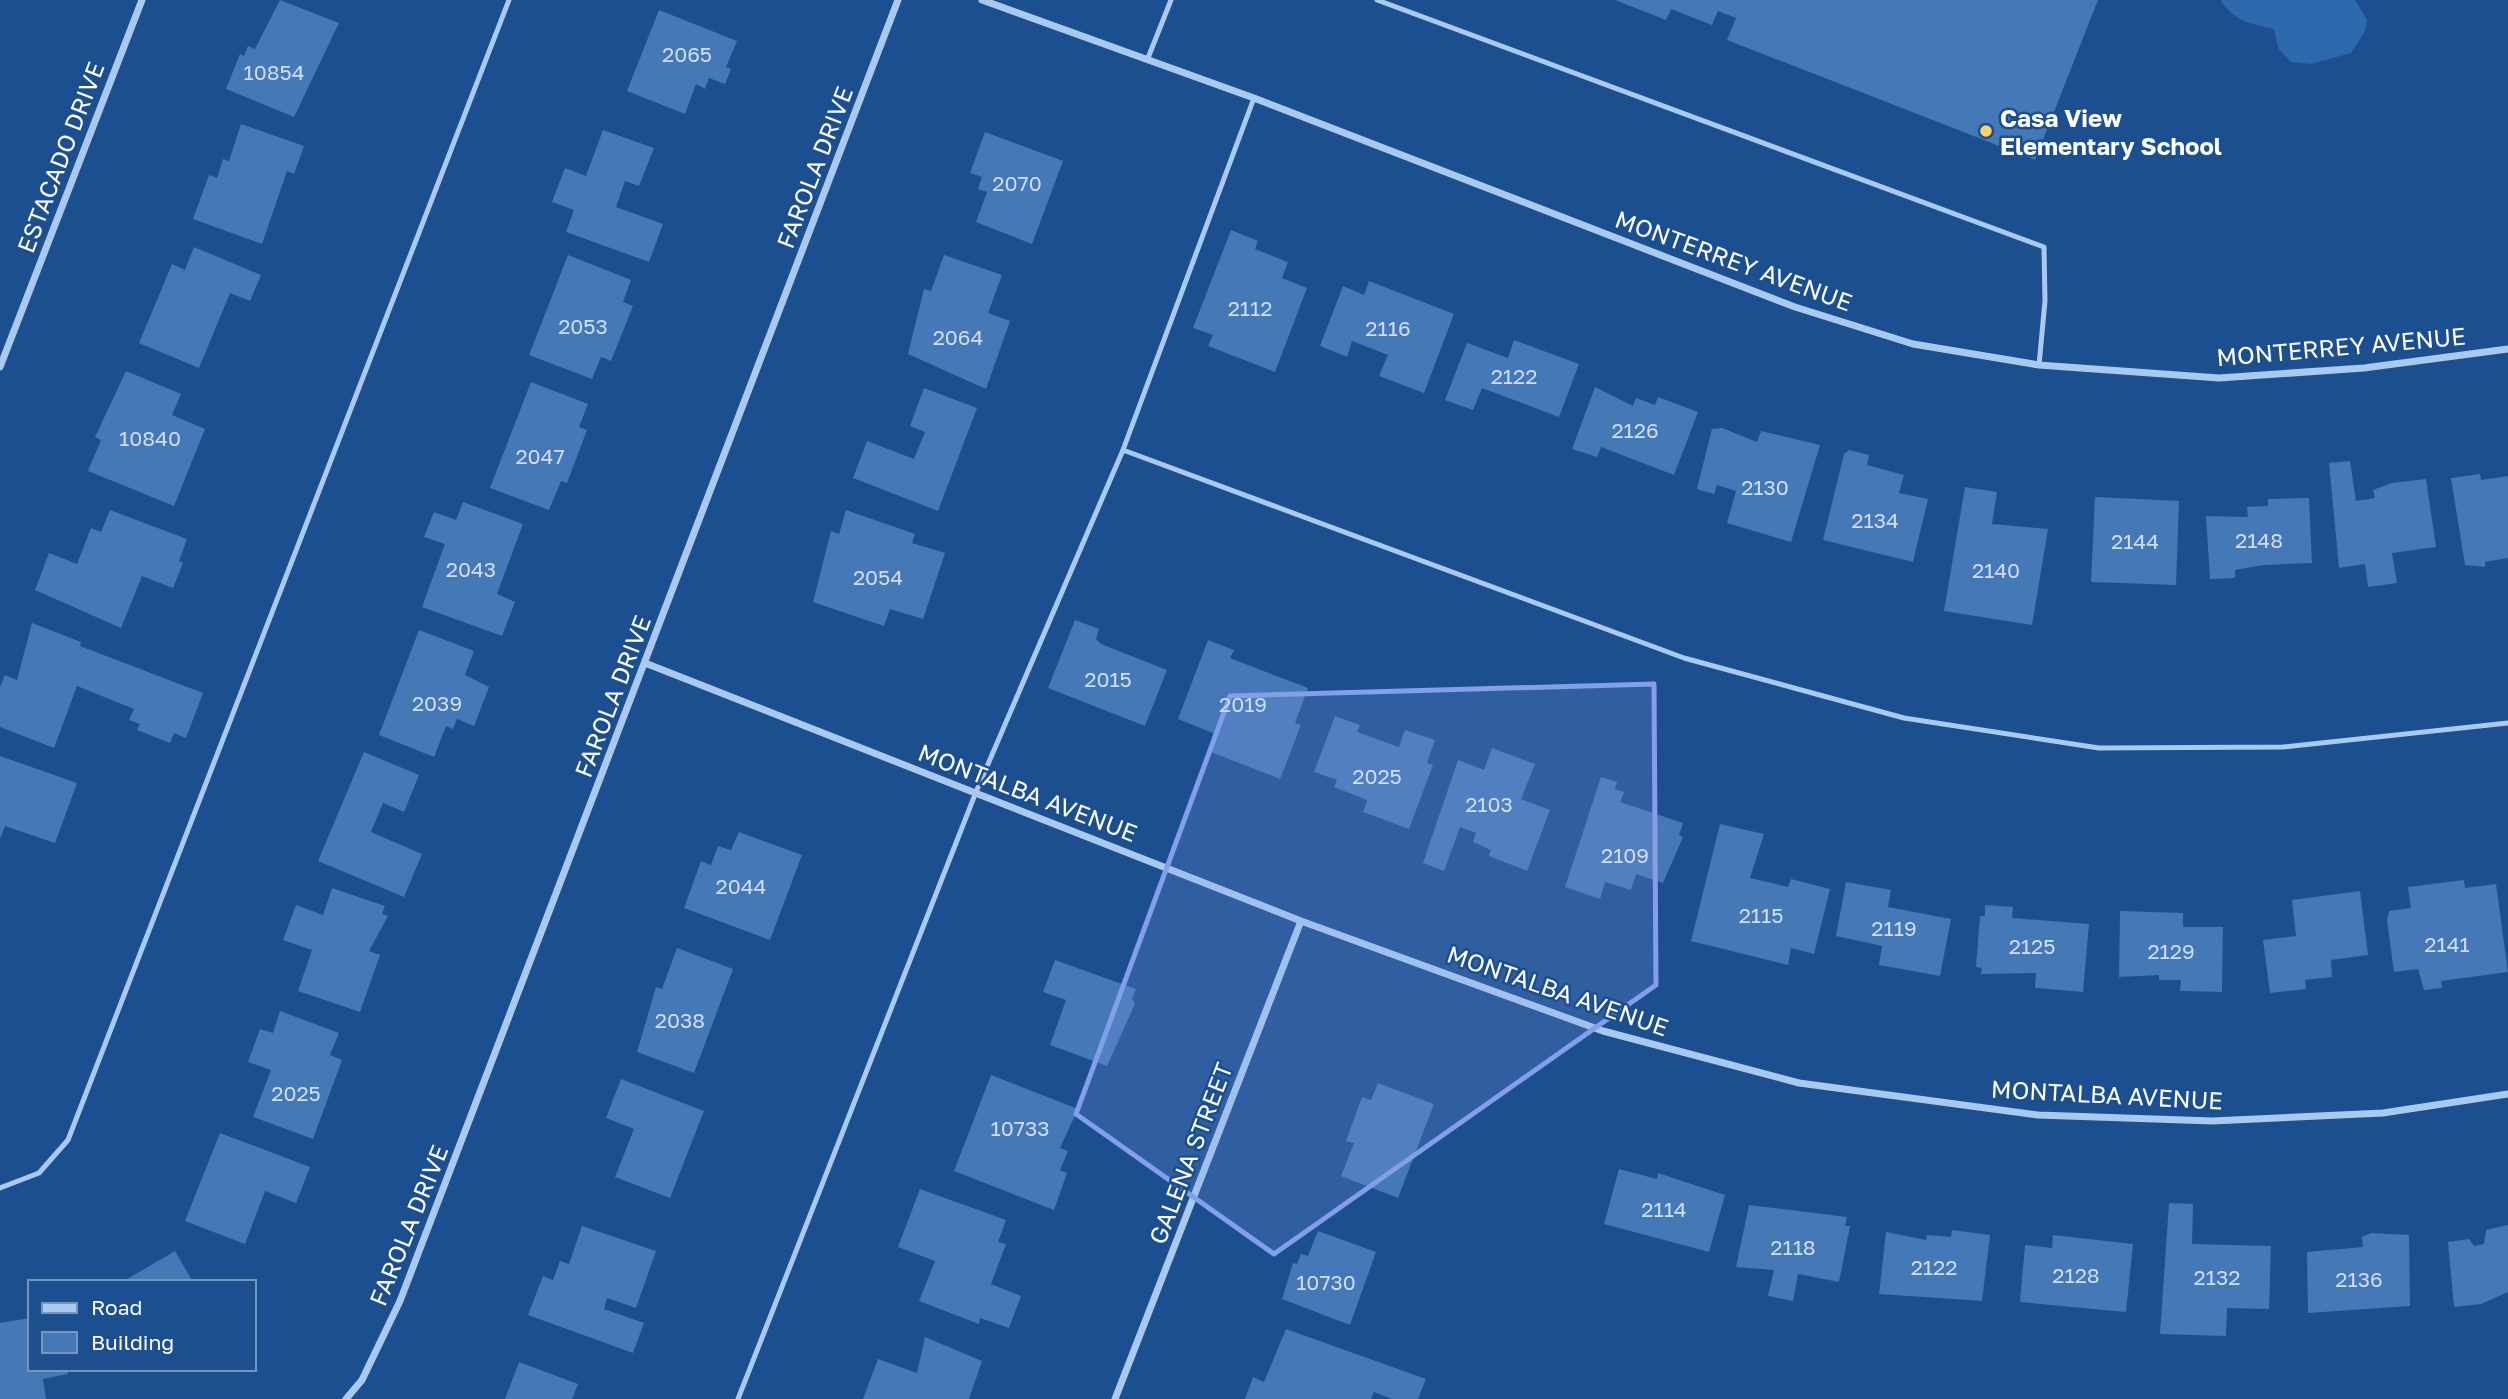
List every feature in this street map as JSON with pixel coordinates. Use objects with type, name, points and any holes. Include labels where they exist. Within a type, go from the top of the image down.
[{"type":"street","name":"ESTACADO DRIVE","points":[[0,367],[142,0]]},
{"type":"street","name":"FAROLA DRIVE","points":[[346,1399],[362,1380],[400,1301],[898,0]]},
{"type":"street","name":"MONTERREY AVENUE","points":[[982,0],[1254,98],[1795,307],[1913,344],[2039,365],[2219,377],[2364,368],[2508,349]]},
{"type":"street","name":"MONTALBA AVENUE","points":[[645,663],[1301,920],[1603,1031],[1799,1083],[2038,1115],[2212,1121],[2383,1113],[2508,1094]]},
{"type":"street","name":"GALENA STREET","points":[[1115,1399],[1301,920]]},
{"type":"lane","points":[[0,1188],[39,1173],[68,1140],[509,0]]},
{"type":"lane","points":[[1148,58],[1171,0]]},
{"type":"lane","points":[[1377,0],[2043,247],[2045,301],[2039,365]]},
{"type":"lane","points":[[738,1399],[976,792],[1123,450],[1254,98]]},
{"type":"lane","points":[[1123,450],[1684,658],[1903,718],[2099,748],[2283,747],[2508,723]]},
{"type":"highlighted area","points":[[1654,684],[1656,985],[1274,1254],[1076,1114],[1230,696]]},
{"type":"shaded area","points":[[2220,0],[2355,0],[2367,20],[2365,31],[2351,53],[2311,64],[2291,62],[2278,48],[2274,29],[2237,17]]},
{"type":"building","points":[[280,0],[339,23],[294,117],[226,89],[240,54],[244,56],[248,46],[255,49]]},
{"type":"building","points":[[1615,0],[2098,0],[2035,160],[1727,40],[1736,18],[1718,11],[1712,25],[1671,9],[1666,20]]},
{"type":"building","points":[[659,10],[737,41],[726,67],[731,69],[725,84],[709,78],[705,89],[696,84],[685,114],[627,91]]},
{"type":"building","points":[[241,124],[304,146],[294,174],[287,171],[262,244],[193,219],[209,175],[217,178],[223,159],[229,161]]},
{"type":"building","points":[[603,130],[654,148],[639,186],[625,181],[616,207],[663,224],[649,262],[566,232],[574,210],[552,202],[565,168],[586,176]]},
{"type":"building","points":[[985,132],[1063,161],[1032,244],[976,222],[987,192],[978,189],[982,177],[970,173]]},
{"type":"building","points":[[1231,230],[1258,241],[1255,249],[1288,262],[1282,278],[1307,288],[1275,372],[1208,346],[1213,335],[1193,328]]},
{"type":"building","points":[[194,247],[261,275],[250,301],[230,293],[199,368],[139,343],[172,264],[185,270]]},
{"type":"building","points":[[568,255],[631,280],[623,302],[633,306],[611,361],[601,357],[592,379],[529,355]]},
{"type":"building","points":[[944,255],[1002,275],[988,313],[1010,321],[986,389],[908,354],[924,289],[931,291]]},
{"type":"building","points":[[1369,281],[1454,314],[1424,393],[1379,376],[1388,355],[1352,341],[1347,357],[1320,346],[1343,286],[1364,295]]},
{"type":"building","points":[[1514,340],[1579,364],[1559,417],[1482,388],[1473,410],[1445,400],[1467,343],[1508,358]]},
{"type":"building","points":[[126,371],[181,394],[172,415],[205,429],[174,506],[88,471],[101,440],[95,437]]},
{"type":"building","points":[[531,382],[588,404],[579,427],[587,430],[567,483],[561,481],[549,510],[490,488]]},
{"type":"building","points":[[1595,387],[1633,406],[1636,398],[1655,405],[1658,397],[1698,412],[1674,475],[1601,447],[1597,457],[1572,449]]},
{"type":"building","points":[[924,388],[977,408],[938,511],[853,478],[867,441],[914,459],[925,432],[910,426]]},
{"type":"building","points":[[1722,428],[1757,442],[1761,431],[1820,445],[1791,542],[1727,523],[1736,491],[1717,485],[1714,494],[1697,489],[1712,429]]},
{"type":"building","points":[[1849,450],[1869,455],[1867,465],[1904,475],[1899,493],[1928,499],[1913,562],[1823,540],[1844,454]]},
{"type":"building","points":[[2350,461],[2356,501],[2375,498],[2373,490],[2392,483],[2426,479],[2436,547],[2392,553],[2397,583],[2368,587],[2365,564],[2339,568],[2329,463]]},
{"type":"building","points":[[2480,474],[2481,480],[2508,476],[2508,558],[2485,562],[2485,567],[2465,565],[2451,478]]},
{"type":"building","points":[[1965,487],[1997,492],[1992,524],[2048,529],[2032,625],[1944,611]]},
{"type":"building","points":[[2095,497],[2179,501],[2176,585],[2091,582]]},
{"type":"building","points":[[2309,498],[2312,563],[2263,565],[2235,570],[2235,578],[2210,579],[2206,516],[2248,517],[2247,507],[2268,506],[2268,499]]},
{"type":"building","points":[[463,502],[523,524],[497,594],[515,602],[502,636],[422,607],[445,544],[424,537],[434,512],[456,520]]},
{"type":"building","points":[[110,510],[187,539],[179,561],[183,563],[173,588],[142,576],[121,628],[35,590],[49,553],[77,564],[91,528],[101,532]]},
{"type":"building","points":[[846,510],[915,534],[912,543],[945,553],[923,619],[890,609],[884,626],[813,602],[831,531],[839,534]]},
{"type":"building","points":[[1075,620],[1099,629],[1096,639],[1101,644],[1167,670],[1145,726],[1048,688]]},
{"type":"building","points":[[32,623],[81,642],[80,646],[203,693],[186,738],[174,733],[170,743],[137,730],[140,724],[129,720],[134,709],[77,686],[54,748],[0,727],[0,687],[5,675],[17,680]]},
{"type":"building","points":[[419,630],[474,651],[465,675],[489,687],[474,726],[457,719],[453,729],[446,726],[434,757],[379,735]]},
{"type":"building","points":[[1208,640],[1234,650],[1230,658],[1308,688],[1295,723],[1301,725],[1280,779],[1211,752],[1218,735],[1178,719]]},
{"type":"building","points":[[1335,716],[1360,725],[1357,732],[1399,747],[1405,730],[1435,740],[1427,763],[1433,765],[1409,829],[1363,812],[1367,800],[1334,787],[1337,780],[1314,772]]},
{"type":"building","points":[[1492,748],[1535,764],[1521,799],[1550,810],[1527,871],[1489,856],[1491,850],[1473,842],[1476,833],[1460,827],[1444,871],[1423,863],[1458,760],[1484,770]]},
{"type":"building","points":[[364,752],[419,775],[404,812],[383,803],[371,832],[422,854],[404,897],[318,861]]},
{"type":"building","points":[[0,756],[77,783],[55,843],[5,826],[0,839]]},
{"type":"building","points":[[1601,777],[1617,782],[1615,789],[1624,792],[1620,802],[1683,823],[1679,835],[1683,837],[1663,883],[1636,874],[1631,890],[1605,882],[1600,899],[1565,887]]},
{"type":"building","points":[[1720,824],[1764,834],[1750,878],[1788,887],[1791,879],[1830,889],[1814,954],[1791,948],[1788,965],[1691,941]]},
{"type":"building","points":[[739,832],[802,855],[770,940],[684,908],[701,861],[711,865],[718,846],[731,850]]},
{"type":"building","points":[[2464,880],[2465,888],[2496,884],[2508,972],[2441,981],[2442,988],[2424,990],[2418,969],[2394,972],[2387,920],[2389,911],[2411,908],[2408,887]]},
{"type":"building","points":[[1846,882],[1891,890],[1888,907],[1951,919],[1940,976],[1879,965],[1882,946],[1836,936]]},
{"type":"building","points":[[332,888],[385,906],[382,914],[388,916],[369,951],[380,955],[360,1012],[298,991],[312,950],[283,940],[296,905],[323,915]]},
{"type":"building","points":[[2360,891],[2368,955],[2331,960],[2332,977],[2305,980],[2306,989],[2270,993],[2263,940],[2296,936],[2292,900]]},
{"type":"building","points":[[1985,905],[2013,907],[2012,918],[2089,924],[2083,992],[2035,988],[2036,973],[1981,974],[1982,968],[1976,967],[1980,916],[1985,916]]},
{"type":"building","points":[[2120,911],[2183,913],[2183,927],[2223,927],[2222,992],[2180,991],[2181,980],[2159,980],[2159,975],[2119,977]]},
{"type":"building","points":[[677,948],[733,969],[694,1073],[637,1052],[656,987],[662,989]]},
{"type":"building","points":[[1055,960],[1136,989],[1132,999],[1135,1004],[1107,1066],[1050,1045],[1066,1000],[1043,992]]},
{"type":"building","points":[[280,1011],[339,1033],[330,1055],[342,1060],[313,1139],[253,1117],[271,1070],[248,1062],[260,1029],[273,1033]]},
{"type":"building","points":[[991,1075],[1078,1109],[1060,1148],[1068,1151],[1060,1170],[1067,1173],[1054,1210],[954,1171]]},
{"type":"building","points":[[621,1079],[704,1111],[670,1198],[615,1177],[634,1129],[606,1118]]},
{"type":"building","points":[[1378,1083],[1434,1104],[1398,1198],[1341,1176],[1354,1143],[1346,1141],[1362,1097],[1371,1100]]},
{"type":"building","points":[[220,1133],[310,1167],[296,1203],[265,1191],[245,1244],[185,1221]]},
{"type":"building","points":[[1619,1169],[1657,1179],[1658,1173],[1725,1195],[1709,1252],[1604,1224]]},
{"type":"building","points":[[920,1189],[1006,1220],[998,1242],[1006,1244],[991,1284],[1021,1296],[1009,1328],[980,1318],[979,1324],[919,1301],[935,1261],[898,1247]]},
{"type":"building","points":[[2169,1203],[2193,1204],[2192,1244],[2271,1246],[2269,1309],[2227,1308],[2226,1336],[2160,1334]]},
{"type":"building","points":[[1749,1205],[1847,1217],[1845,1226],[1850,1226],[1839,1282],[1798,1274],[1793,1301],[1768,1296],[1774,1270],[1736,1267]]},
{"type":"building","points":[[2508,1225],[2508,1292],[2481,1304],[2454,1307],[2448,1242],[2469,1239],[2474,1246],[2484,1244],[2486,1230]]},
{"type":"building","points":[[582,1226],[656,1251],[636,1308],[607,1298],[604,1309],[644,1323],[633,1353],[528,1315],[543,1276],[553,1280],[560,1261],[569,1264]]},
{"type":"building","points":[[1952,1230],[1990,1235],[1982,1301],[1879,1294],[1886,1232],[1926,1240],[1927,1235],[1951,1237]]},
{"type":"building","points":[[1318,1231],[1376,1252],[1350,1325],[1282,1299],[1293,1263],[1297,1264],[1301,1254],[1308,1256]]},
{"type":"building","points":[[2371,1233],[2409,1235],[2410,1306],[2308,1313],[2307,1252],[2363,1247],[2362,1237]]},
{"type":"building","points":[[2053,1235],[2133,1244],[2126,1312],[2020,1302],[2025,1245],[2052,1248]]},
{"type":"building","points":[[175,1251],[192,1280],[125,1280]]},
{"type":"building","points":[[28,1318],[28,1371],[67,1371],[68,1374],[43,1379],[46,1399],[0,1399],[0,1323]]},
{"type":"building","points":[[1286,1329],[1426,1379],[1418,1399],[1392,1399],[1374,1392],[1371,1399],[1245,1399],[1253,1377],[1264,1382]]},
{"type":"building","points":[[925,1337],[982,1361],[969,1399],[863,1399],[878,1359],[917,1373]]},
{"type":"building","points":[[519,1362],[578,1384],[572,1399],[505,1399]]},
{"type":"place","name":"Casa View Elementary School","points":[[1986,131]]}]
